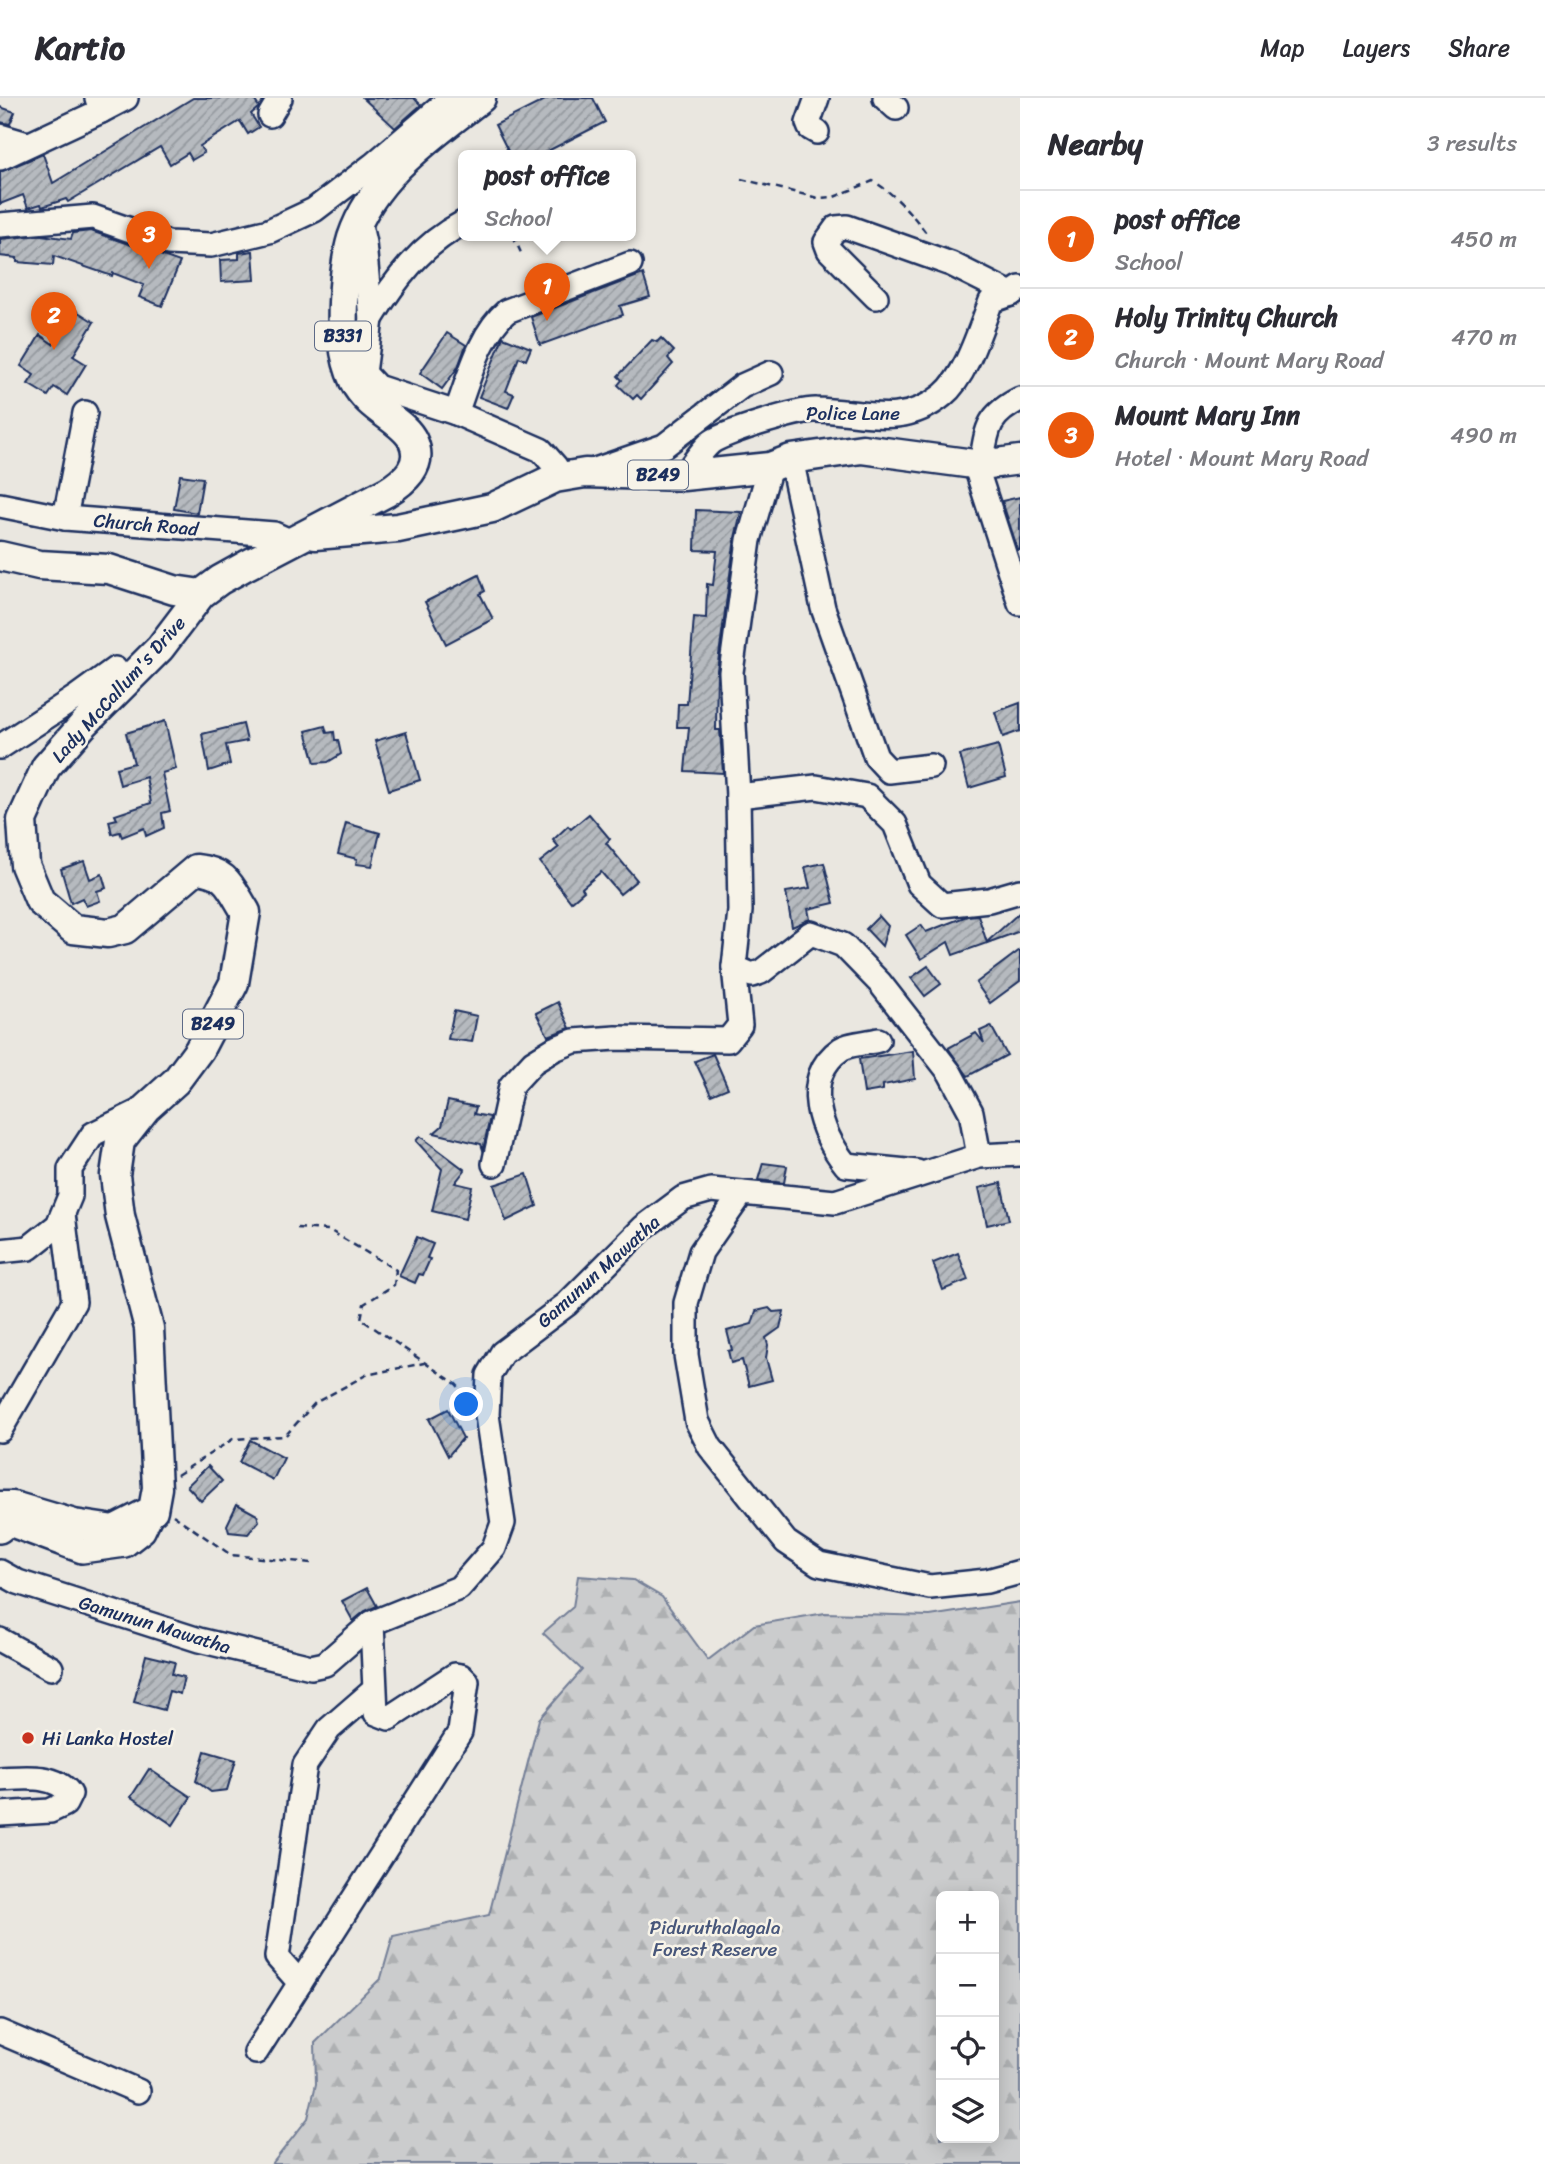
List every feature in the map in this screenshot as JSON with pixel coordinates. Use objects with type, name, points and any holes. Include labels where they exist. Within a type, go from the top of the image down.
[{"type":"main road","name":"B331","points":[[297,539],[395,487],[412,473],[415,462],[414,442],[410,435],[368,401],[359,390],[347,361],[343,344],[348,255],[359,222],[380,187],[438,131],[481,98]]},
{"type":"main road","name":"Lady McCallum's Drive","points":[[155,1500],[149,1328],[120,1216],[115,1175],[120,1141],[146,1108],[176,1081],[199,1050],[234,983],[246,912],[226,879],[213,871],[196,869],[125,929],[108,933],[73,929],[40,901],[24,865],[22,820],[47,767],[83,725],[160,648],[201,594],[220,580],[297,539],[398,528],[492,508],[555,478],[585,473],[683,476],[862,449],[978,464],[1020,460]]},
{"type":"main road","points":[[0,556],[39,565],[108,569],[162,586],[201,594]]},
{"type":"main road","points":[[162,586],[174,602],[179,623]]},
{"type":"main road","points":[[0,1506],[13,1506],[74,1524],[114,1530],[155,1500]]},
{"type":"street","points":[[0,158],[99,104],[126,98]]},
{"type":"street","points":[[0,225],[93,217],[168,243],[211,246],[269,231],[314,210],[373,165],[451,98]]},
{"type":"street","points":[[817,98],[808,123],[810,128],[817,132]]},
{"type":"street","points":[[0,136],[27,144]]},
{"type":"street","points":[[359,222],[364,243],[371,320],[365,373],[377,387],[456,413],[541,450],[556,467],[555,478]]},
{"type":"street","points":[[371,320],[394,281],[425,249],[458,226]]},
{"type":"street","points":[[876,297],[829,250],[827,242],[836,228],[847,226],[1016,291]]},
{"type":"street","points":[[456,413],[484,340],[499,318],[508,311],[630,264]]},
{"type":"street","name":"Police Lane","points":[[683,476],[710,442],[731,432],[812,409],[894,417],[920,410],[945,394],[960,373],[973,348],[991,300],[1016,291]]},
{"type":"street","points":[[585,473],[664,446],[743,386],[771,373]]},
{"type":"street","points":[[1020,399],[1000,409],[987,432],[978,464],[1020,603]]},
{"type":"street","points":[[65,518],[85,413]]},
{"type":"street","points":[[781,463],[823,608],[876,757],[889,771],[931,766]]},
{"type":"street","points":[[494,1164],[511,1086],[533,1062],[554,1049],[574,1041],[616,1038],[727,1040],[740,1025],[734,967],[740,911],[738,796],[731,672],[749,540],[781,463]]},
{"type":"street","name":"Church Road","points":[[0,505],[65,518],[274,534],[297,539]]},
{"type":"street","points":[[0,747],[115,669]]},
{"type":"street","points":[[738,796],[816,787],[867,796],[895,824],[919,884],[942,905],[989,900],[1020,891]]},
{"type":"street","points":[[734,967],[752,975],[761,972],[811,933],[843,945],[880,983],[950,1073],[971,1112],[979,1156]]},
{"type":"street","points":[[878,1040],[842,1049],[823,1070],[817,1083],[820,1117],[831,1147],[846,1165],[908,1169],[924,1173]]},
{"type":"street","points":[[0,1251],[29,1248],[58,1225],[70,1196],[70,1169],[93,1134],[146,1108]]},
{"type":"street","name":"Gamunun Mawatha","points":[[0,1572],[18,1582],[199,1640],[311,1667],[325,1664],[372,1623],[459,1588],[494,1548],[503,1523],[487,1415],[489,1375],[502,1353],[567,1304],[644,1227],[684,1198],[711,1191],[835,1202],[979,1156],[1020,1154]]},
{"type":"street","points":[[742,1193],[701,1252],[686,1303],[686,1355],[698,1421],[710,1447],[786,1542],[819,1564],[930,1587],[987,1581],[1020,1572]]},
{"type":"street","points":[[0,1430],[74,1303],[63,1214]]},
{"type":"street","points":[[0,1531],[9,1524],[82,1551],[125,1545],[143,1531],[155,1500]]},
{"type":"street","points":[[256,2052],[460,1732],[467,1682],[461,1676],[455,1675],[389,1718],[376,1713],[372,1623]]},
{"type":"street","points":[[0,1640],[51,1668]]},
{"type":"street","points":[[300,1983],[277,1957],[306,1765],[329,1729],[374,1690]]},
{"type":"street","points":[[0,1779],[33,1777],[64,1785],[70,1794],[65,1804],[50,1811],[0,1814]]},
{"type":"street","points":[[0,2032],[138,2091]]},
{"type":"path","points":[[741,179],[818,198],[834,197],[873,181],[910,212],[951,264]]},
{"type":"path","points":[[516,241],[521,253]]},
{"type":"path","points":[[297,1228],[328,1230],[396,1270],[394,1285],[364,1304],[361,1319],[456,1384],[487,1415]]},
{"type":"path","points":[[311,1563],[231,1555],[155,1500],[233,1439],[285,1436],[314,1402],[366,1375],[424,1363]]},
{"type":"green space","name":"Piduruthalagala Forest Reserve","points":[[578,1576],[633,1580],[662,1597],[708,1660],[754,1625],[825,1613],[930,1616],[1020,1602],[1020,2164],[272,2164],[308,2118],[316,2084],[315,2043],[381,1978],[393,1936],[489,1915],[539,1719],[582,1670],[543,1633],[573,1607]]},
{"type":"building","points":[[193,98],[253,98],[259,107],[251,114],[259,127],[248,134],[240,121],[200,146],[204,153],[192,160],[188,153],[170,164],[160,147],[68,202],[66,199],[42,207],[41,204],[28,208],[23,195],[0,204],[0,172],[43,154],[53,183]]},
{"type":"building","points":[[363,98],[414,98],[421,105],[395,128]]},
{"type":"building","points":[[549,98],[593,98],[605,122],[550,150],[508,150],[495,125]]},
{"type":"building","points":[[0,107],[15,112],[10,124],[0,122]]},
{"type":"building","points":[[91,231],[180,262],[162,306],[139,297],[144,285],[113,273],[112,276],[54,256],[53,265],[17,262],[17,258],[0,256],[0,239],[41,235],[71,239],[73,233]]},
{"type":"building","points":[[253,251],[255,280],[221,282],[220,260],[239,259],[239,253]]},
{"type":"building","points":[[643,274],[650,297],[620,306],[623,315],[540,345],[531,317]]},
{"type":"building","points":[[75,310],[94,322],[73,356],[86,364],[67,395],[54,387],[48,396],[28,384],[34,375],[21,366],[40,335],[53,344]]},
{"type":"building","points":[[447,333],[466,345],[458,367],[442,389],[420,373]]},
{"type":"building","points":[[503,337],[531,348],[526,360],[519,357],[506,391],[514,394],[508,408],[479,397]]},
{"type":"building","points":[[661,338],[674,351],[668,358],[673,364],[641,399],[637,395],[633,399],[618,385],[622,380],[618,376],[652,340],[657,342]]},
{"type":"building","points":[[180,475],[203,478],[197,513],[174,509]]},
{"type":"building","points":[[1020,497],[1020,550],[1018,550],[1002,501]]},
{"type":"building","points":[[696,510],[741,512],[717,670],[716,730],[720,730],[723,773],[685,771],[689,727],[677,727],[678,704],[687,704],[694,617],[706,618],[707,584],[713,585],[717,551],[695,550]]},
{"type":"building","points":[[479,575],[485,591],[480,594],[493,619],[446,644],[425,602]]},
{"type":"building","points":[[1020,703],[1020,731],[1003,737],[995,712]]},
{"type":"building","points":[[165,721],[176,769],[162,773],[170,811],[162,813],[164,828],[146,836],[144,828],[122,837],[120,832],[112,834],[109,821],[117,819],[115,815],[151,803],[146,777],[120,785],[116,768],[134,763],[126,733]]},
{"type":"building","points":[[243,724],[247,741],[226,745],[230,764],[209,771],[202,734]]},
{"type":"building","points":[[325,726],[327,733],[334,732],[341,754],[328,762],[315,763],[306,731]]},
{"type":"building","points":[[406,732],[420,780],[389,790],[375,741]]},
{"type":"building","points":[[998,745],[1006,777],[969,788],[960,755]]},
{"type":"building","points":[[589,814],[610,839],[606,843],[637,880],[620,894],[601,872],[582,888],[584,891],[571,902],[540,862],[559,847],[553,840],[568,826],[571,829]]},
{"type":"building","points":[[346,823],[380,833],[372,866],[356,864],[357,859],[338,854]]},
{"type":"building","points":[[84,861],[90,879],[102,874],[106,888],[97,891],[100,901],[86,906],[82,898],[71,903],[61,869]]},
{"type":"building","points":[[824,863],[834,903],[808,909],[810,919],[792,927],[786,892],[810,888],[805,867]]},
{"type":"building","points":[[1020,912],[1020,931],[987,943],[987,942]]},
{"type":"building","points":[[978,915],[987,943],[953,955],[948,942],[921,959],[906,935],[921,925],[926,932],[967,916]]},
{"type":"building","points":[[879,916],[888,926],[882,946],[866,929]]},
{"type":"building","points":[[1020,950],[1020,981],[990,1003],[976,983]]},
{"type":"building","points":[[928,966],[941,984],[925,996],[911,978]]},
{"type":"building","points":[[558,1002],[570,1028],[548,1036],[536,1013]]},
{"type":"building","points":[[454,1011],[477,1016],[472,1042],[448,1039]]},
{"type":"building","points":[[991,1026],[1007,1055],[968,1076],[948,1048],[976,1033],[984,1043],[980,1031]]},
{"type":"building","points":[[913,1051],[915,1079],[883,1085],[883,1090],[864,1093],[859,1059]]},
{"type":"building","points":[[713,1054],[728,1088],[711,1095],[695,1061]]},
{"type":"building","points":[[448,1101],[476,1107],[474,1114],[490,1117],[483,1150],[481,1144],[434,1133],[442,1126]]},
{"type":"building","points":[[420,1136],[465,1170],[455,1183],[472,1187],[465,1219],[432,1211],[442,1169],[416,1141]]},
{"type":"building","points":[[763,1163],[787,1166],[784,1183],[758,1180]]},
{"type":"building","points":[[527,1174],[537,1206],[506,1221],[494,1185]]},
{"type":"building","points":[[1001,1183],[1009,1220],[987,1225],[979,1188]]},
{"type":"building","points":[[417,1237],[433,1244],[423,1275],[419,1274],[415,1283],[399,1276]]},
{"type":"building","points":[[958,1253],[968,1280],[943,1290],[933,1263]]},
{"type":"building","points":[[769,1308],[773,1312],[784,1311],[780,1328],[766,1338],[766,1358],[772,1380],[749,1386],[742,1360],[731,1363],[728,1351],[732,1350],[727,1331],[752,1324],[756,1311]]},
{"type":"building","points":[[448,1409],[463,1438],[448,1456],[429,1419]]},
{"type":"building","points":[[250,1440],[284,1458],[273,1480],[239,1462]]},
{"type":"building","points":[[208,1466],[222,1481],[201,1501],[187,1486]]},
{"type":"building","points":[[237,1504],[257,1515],[259,1521],[248,1534],[229,1532],[227,1525]]},
{"type":"building","points":[[367,1588],[377,1606],[365,1611],[353,1621],[342,1601]]},
{"type":"building","points":[[146,1655],[175,1662],[172,1674],[184,1677],[180,1694],[169,1691],[164,1710],[134,1702]]},
{"type":"building","points":[[205,1751],[236,1760],[227,1790],[211,1792],[196,1781]]},
{"type":"building","points":[[149,1769],[191,1797],[173,1825],[131,1797]]},
{"type":"place","name":"Mount Mary Inn","points":[[149,269]]},
{"type":"place","name":"post office","points":[[547,321]]},
{"type":"place","name":"Holy Trinity Church","points":[[54,350]]},
{"type":"place","name":"Hi Lanka Hostel","points":[[28,1738]]}]
